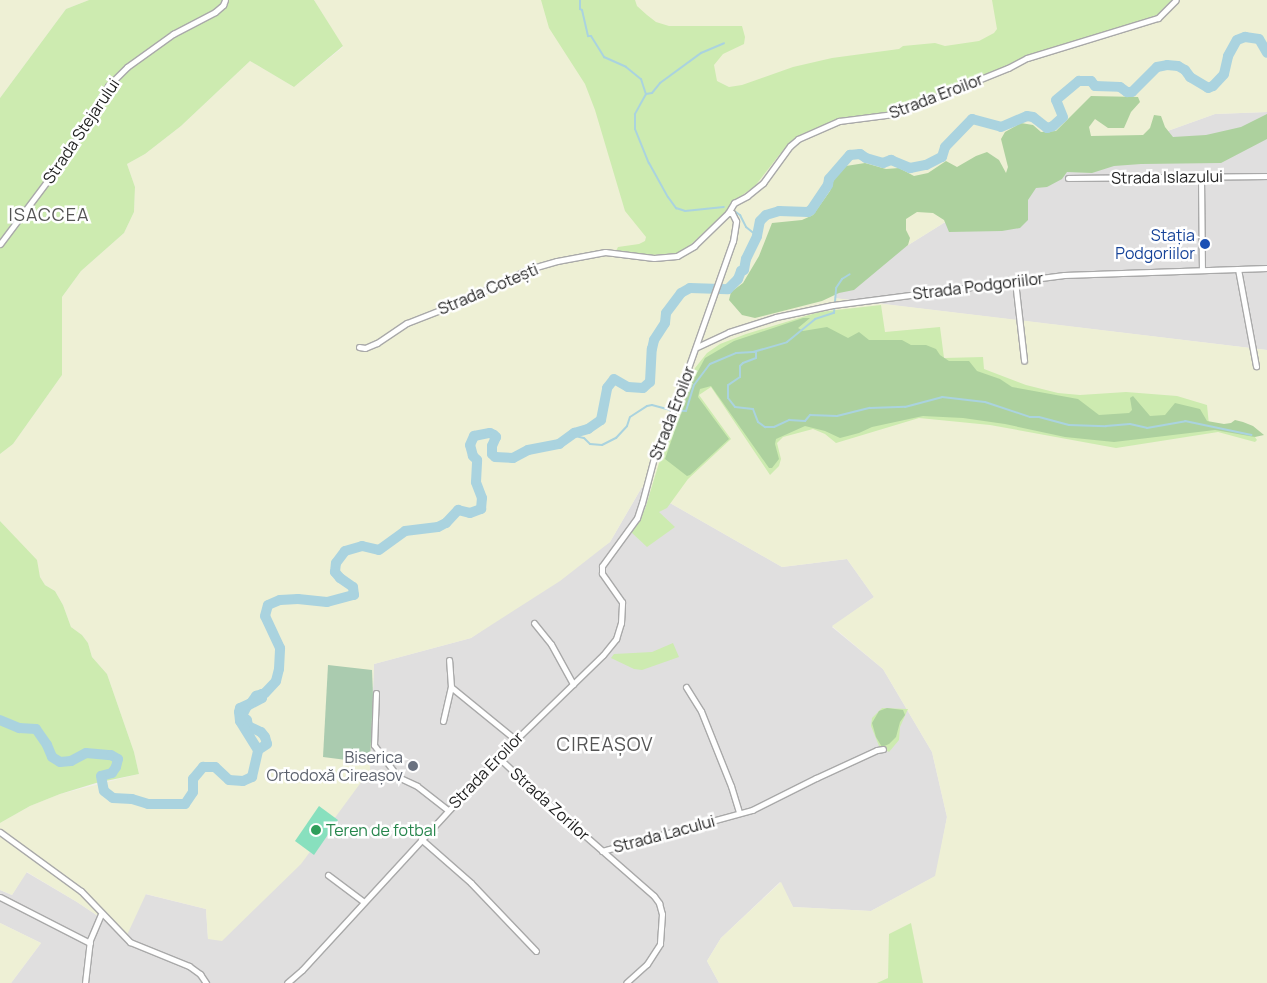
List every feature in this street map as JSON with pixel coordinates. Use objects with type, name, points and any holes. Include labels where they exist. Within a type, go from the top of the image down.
[{"type":"street","name":"Strada Stejarului","points":[[0,244],[69,152],[108,86],[126,67],[173,34],[215,12],[223,5],[225,0]]},
{"type":"street","name":"Strada Eroilor","points":[[291,982],[498,757],[603,655],[616,639],[621,623],[622,602],[602,572],[602,566],[636,518],[656,450],[675,407],[733,241],[736,221],[732,213],[728,213],[734,203],[747,196],[763,183],[790,146],[816,130],[840,121],[876,118],[894,114],[1008,68],[1027,58],[1158,18],[1176,0]]},
{"type":"street","name":"Strada Islazului","points":[[1068,178],[1267,176]]},
{"type":"street","points":[[1201,177],[1202,270]]},
{"type":"street","name":"Strada Cotești","points":[[359,347],[369,347],[407,323],[461,302],[528,269],[557,261],[605,252],[654,258],[677,256],[694,246],[728,213]]},
{"type":"street","name":"Strada Podgoriilor","points":[[697,347],[729,332],[796,311],[1064,275],[1267,268]]},
{"type":"street","points":[[1238,269],[1256,366]]},
{"type":"street","points":[[1015,281],[1024,360]]},
{"type":"street","points":[[534,623],[551,644],[573,684]]},
{"type":"street","points":[[443,721],[451,687],[449,660]]},
{"type":"street","points":[[451,687],[516,740]]},
{"type":"street","points":[[686,687],[701,711],[731,786],[739,813]]},
{"type":"street","points":[[376,693],[374,744],[398,777],[417,786],[448,810]]},
{"type":"street","name":"Strada Lacului","points":[[602,851],[752,810],[877,750],[883,749]]},
{"type":"street","name":"Strada Zorilor","points":[[498,757],[602,851]]},
{"type":"street","points":[[0,832],[81,891],[101,914],[130,942],[189,966],[200,974],[206,983]]},
{"type":"street","points":[[421,839],[471,883],[536,951]]},
{"type":"street","name":"Strada Lacului","points":[[602,851],[654,896],[659,903],[662,914],[660,944],[646,964],[626,983]]},
{"type":"street","points":[[328,875],[364,902]]},
{"type":"street","points":[[0,897],[90,944]]},
{"type":"street","points":[[85,983],[90,944],[101,914]]},
{"type":"shaded area","points":[[1267,112],[1267,350],[833,298],[844,285],[1066,147],[1162,133],[1215,114]]},
{"type":"shaded area","points":[[642,487],[782,567],[847,559],[874,597],[832,627],[883,669],[932,752],[947,817],[936,876],[871,911],[793,907],[780,882],[721,938],[707,961],[719,983],[11,983],[41,943],[0,923],[0,890],[12,895],[26,872],[77,902],[126,935],[145,894],[206,909],[208,939],[370,770],[374,664],[471,638],[610,542]]},
{"type":"green space","points":[[0,0],[89,0],[66,9],[0,98]]},
{"type":"green space","points":[[89,0],[314,0],[343,46],[294,87],[250,61],[181,126],[145,154],[127,164],[135,187],[134,212],[124,233],[81,271],[62,297],[62,375],[13,444],[0,454],[0,98],[66,9]]},
{"type":"green space","points":[[314,0],[1267,0],[1267,112],[1215,114],[1162,133],[1066,147],[844,285],[834,298],[1267,350],[1267,983],[719,983],[707,961],[721,938],[781,882],[793,907],[871,911],[935,876],[947,817],[932,752],[883,669],[832,626],[874,597],[847,559],[782,567],[642,487],[610,542],[560,581],[471,638],[374,664],[370,770],[301,864],[222,941],[208,939],[206,909],[146,894],[127,935],[27,872],[12,895],[0,890],[0,823],[30,806],[60,794],[139,774],[134,752],[107,674],[92,657],[88,643],[82,635],[71,627],[63,605],[55,591],[45,585],[40,577],[36,560],[0,521],[0,454],[13,444],[62,375],[62,297],[81,271],[124,233],[134,212],[135,187],[127,164],[145,154],[181,126],[250,61],[294,87],[343,47]]},
{"type":"green space","points":[[541,0],[635,0],[637,6],[656,22],[669,26],[742,26],[745,37],[744,44],[723,54],[714,65],[717,81],[729,87],[742,85],[793,67],[832,58],[899,49],[903,46],[935,43],[945,46],[979,41],[994,33],[997,29],[992,0],[1172,0],[1161,13],[1148,20],[1031,54],[1001,70],[890,113],[840,118],[802,134],[780,154],[755,186],[731,203],[727,211],[688,247],[678,253],[652,255],[616,251],[618,247],[639,244],[645,241],[646,237],[625,211],[595,110],[585,84],[549,28]]},
{"type":"green space","points":[[1091,96],[1138,97],[1140,102],[1131,112],[1124,128],[1108,128],[1095,119],[1089,127],[1091,136],[1143,135],[1150,128],[1154,115],[1161,116],[1165,127],[1173,137],[1206,135],[1241,127],[1267,114],[1267,139],[1221,163],[1141,164],[1114,166],[1092,173],[1067,172],[1062,179],[1047,187],[1036,188],[1028,200],[1028,220],[1020,228],[1002,231],[949,232],[944,220],[933,213],[917,212],[906,219],[906,230],[910,238],[908,245],[854,290],[839,293],[822,301],[755,318],[742,315],[729,300],[731,292],[743,283],[759,256],[772,223],[802,220],[813,215],[830,191],[834,179],[846,166],[865,163],[886,169],[899,168],[914,176],[928,173],[946,161],[957,167],[987,152],[999,160],[1006,173],[1008,167],[1001,139],[1005,132],[1021,123],[1033,125],[1041,132],[1056,131]]},
{"type":"green space","points":[[881,305],[885,332],[940,327],[944,358],[983,357],[984,369],[1026,385],[1058,393],[1080,395],[1126,392],[1177,396],[1207,405],[1209,425],[1252,433],[1257,440],[1255,442],[1218,432],[1116,448],[990,425],[919,418],[836,443],[825,434],[813,429],[783,437],[777,443],[781,459],[779,466],[770,475],[711,387],[699,395],[731,439],[688,479],[667,508],[659,512],[675,527],[647,547],[631,532],[645,509],[659,463],[695,368],[707,353],[720,344],[746,334],[819,312]]},
{"type":"green space","points":[[803,318],[810,318],[798,328],[803,331],[827,327],[848,338],[859,332],[869,340],[902,340],[911,345],[926,345],[936,349],[940,355],[949,361],[969,361],[977,371],[1000,379],[1012,387],[1078,399],[1099,415],[1129,413],[1132,410],[1130,398],[1133,396],[1150,416],[1165,415],[1175,403],[1200,409],[1207,421],[1224,424],[1235,420],[1253,426],[1264,435],[1255,437],[1215,430],[1114,442],[1065,437],[1005,424],[963,418],[923,416],[872,427],[840,438],[825,431],[805,426],[776,439],[775,444],[779,459],[772,468],[769,468],[711,386],[700,389],[698,397],[729,439],[687,476],[665,459],[690,386],[705,358],[734,341]]},
{"type":"green space","points":[[0,521],[37,560],[40,577],[45,585],[55,591],[63,605],[71,627],[82,635],[88,643],[92,657],[107,674],[134,752],[139,774],[96,783],[60,794],[30,806],[0,823]]},
{"type":"green space","points":[[673,643],[679,657],[642,670],[634,669],[611,658],[614,654],[652,652]]},
{"type":"green space","points":[[328,665],[372,670],[373,695],[370,763],[323,757]]},
{"type":"green space","points":[[882,708],[908,709],[900,727],[899,740],[889,752],[879,746],[871,726],[872,718]]},
{"type":"green space","points":[[887,708],[903,710],[905,715],[900,722],[896,737],[889,744],[882,747],[876,737],[872,723],[879,711]]},
{"type":"green space","name":"Teren de fotbal","points":[[319,806],[338,820],[314,855],[295,841]]},
{"type":"green space","points":[[0,923],[41,943],[11,983],[0,983]]},
{"type":"green space","points":[[911,923],[923,983],[877,983],[888,978],[889,934]]},
{"type":"waterway","points":[[580,0],[580,9],[582,10],[588,36],[591,36],[604,57],[626,67],[641,79],[646,94],[635,114],[635,129],[649,163],[668,197],[676,208],[685,211],[724,207]]},
{"type":"waterway","points":[[262,694],[262,698],[247,706],[242,716],[247,720],[248,726],[261,732],[265,737],[267,744],[258,750],[240,721],[239,712],[240,708],[251,703],[256,696],[265,693],[276,681],[279,669],[280,648],[265,616],[268,605],[280,600],[298,599],[327,602],[354,595],[353,587],[335,572],[336,563],[345,551],[362,546],[379,550],[405,531],[438,527],[446,523],[458,510],[470,513],[481,509],[482,498],[476,482],[477,460],[473,456],[470,445],[474,436],[490,433],[494,435],[496,437],[492,446],[492,454],[495,457],[513,458],[528,450],[559,444],[574,433],[588,429],[601,420],[607,388],[614,379],[628,387],[643,388],[650,382],[654,340],[665,323],[666,313],[681,293],[690,288],[728,289],[738,279],[741,271],[744,270],[746,259],[757,236],[760,221],[766,215],[779,211],[808,212],[811,210],[828,185],[829,179],[850,155],[860,154],[866,158],[883,163],[891,160],[910,168],[926,165],[942,157],[945,147],[972,119],[1001,127],[1027,116],[1033,117],[1047,128],[1053,126],[1063,117],[1056,100],[1079,81],[1091,81],[1095,86],[1120,87],[1127,92],[1132,92],[1157,67],[1167,65],[1178,66],[1185,70],[1190,77],[1208,88],[1213,86],[1224,74],[1228,56],[1237,40],[1245,37],[1259,39],[1267,53]]},
{"type":"waterway","points":[[646,94],[652,93],[660,83],[701,53],[724,43]]},
{"type":"waterway","points":[[733,210],[740,215],[746,227],[757,236]]},
{"type":"waterway","points":[[571,435],[584,438],[590,444],[602,445],[616,438],[627,426],[630,417],[647,406],[652,405],[671,410],[686,411],[694,385],[710,364],[736,353],[753,352],[787,342],[815,319],[834,313],[836,288],[842,279],[850,274]]},
{"type":"waterway","points":[[753,352],[756,352],[756,358],[743,363],[740,366],[740,377],[728,385],[728,398],[735,407],[753,409],[758,422],[765,427],[774,427],[789,420],[805,421],[810,415],[837,416],[870,408],[905,407],[942,397],[985,402],[1030,417],[1039,417],[1069,425],[1106,426],[1130,424],[1147,428],[1185,421],[1252,435]]},
{"type":"waterway","points":[[0,720],[19,728],[36,729],[47,745],[52,757],[60,762],[71,761],[86,753],[111,755],[118,759],[112,773],[101,776],[104,791],[113,798],[132,799],[148,804],[185,804],[193,792],[193,779],[203,767],[215,767],[229,780],[243,781],[252,777],[258,750]]},
{"type":"place","name":"Stația Podgoriilor","points":[[1205,244]]},
{"type":"place","name":"Biserica Ortodoxă Cireașov","points":[[413,766]]},
{"type":"place","name":"Teren de fotbal","points":[[316,830]]},
{"type":"district","name":"ISACCEA","points":[[49,214]]},
{"type":"district","name":"CIREAȘOV","points":[[605,745]]}]
